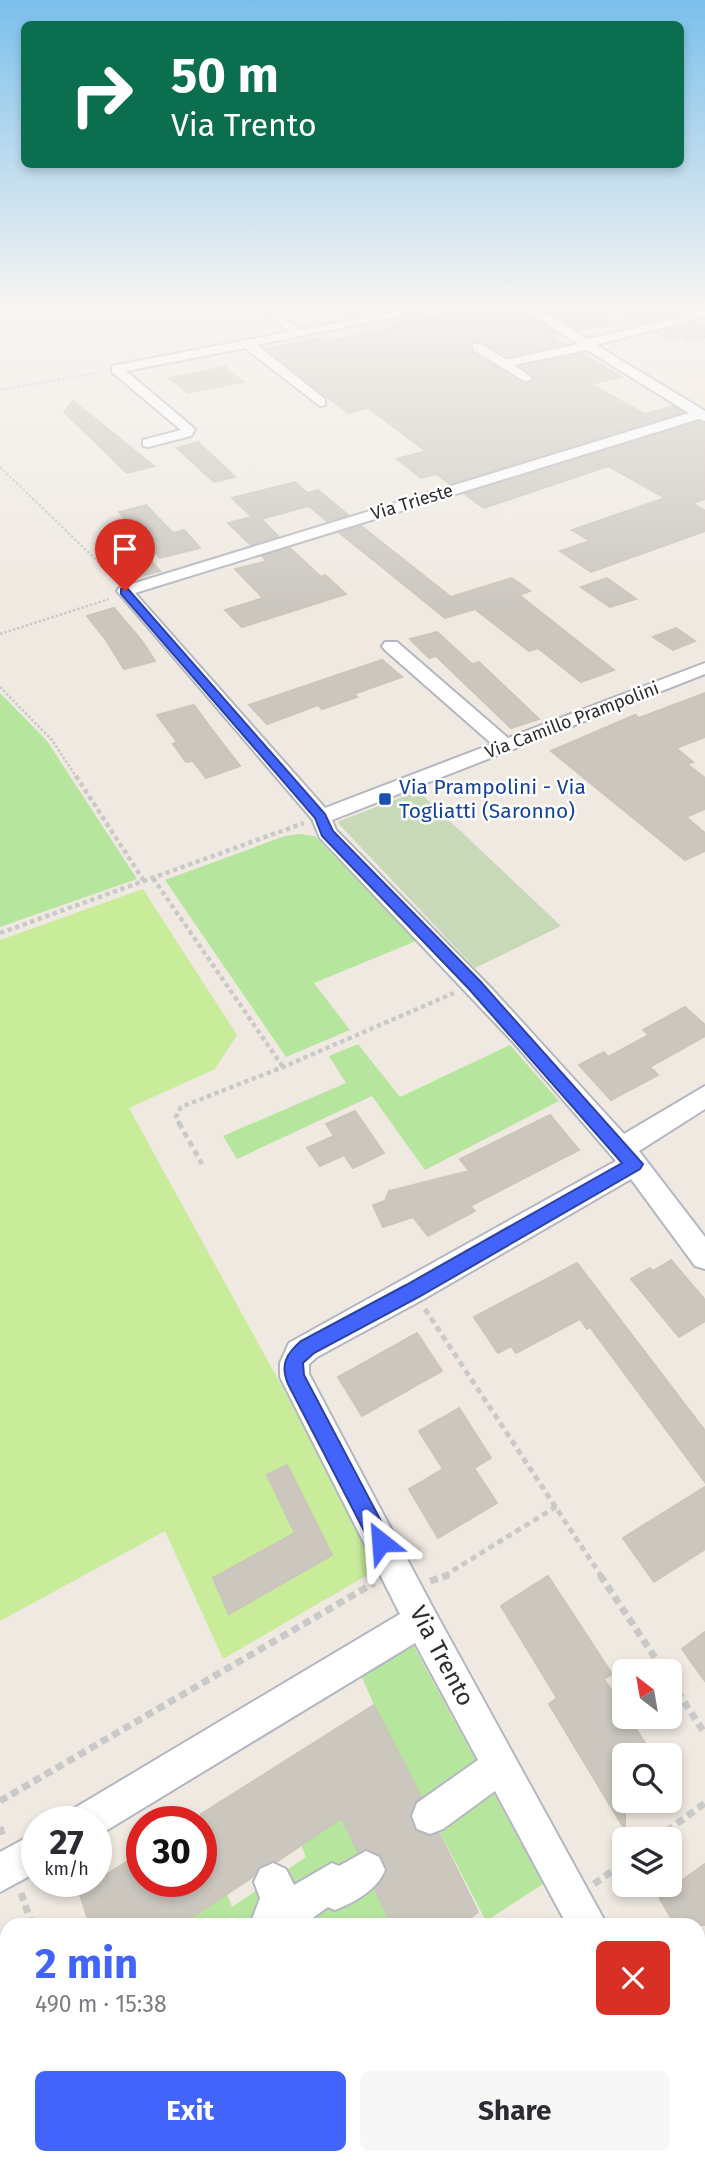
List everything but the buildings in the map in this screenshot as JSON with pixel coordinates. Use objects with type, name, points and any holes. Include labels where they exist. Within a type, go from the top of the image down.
[{"type":"street","points":[[148,443],[186,433],[187,429],[162,408]]},
{"type":"street","name":"Via Trieste","points":[[125,591],[702,416]]},
{"type":"street","points":[[125,591],[321,817],[327,833],[474,985],[628,1157],[705,1257]]},
{"type":"street","points":[[391,646],[506,746]]},
{"type":"street","name":"Via Camillo Prampolini","points":[[321,817],[705,668]]},
{"type":"street","name":"Via Trento","points":[[581,1912],[414,1605],[292,1367],[295,1358],[307,1347],[412,1291],[628,1157],[705,1097]]},
{"type":"street","points":[[110,1806],[414,1605]]},
{"type":"street","points":[[430,1816],[501,1765]]},
{"type":"street","points":[[0,1873],[21,1861]]},
{"type":"street","points":[[276,1912],[332,1882],[335,1891],[366,1870]]},
{"type":"path","points":[[0,467],[89,550],[125,591],[116,597],[0,634]]},
{"type":"path","points":[[0,687],[52,740],[144,881]]},
{"type":"path","points":[[0,933],[321,817]]},
{"type":"path","points":[[153,878],[283,1067]]},
{"type":"path","points":[[202,1164],[178,1123],[177,1111],[192,1101],[283,1067],[474,985]]},
{"type":"path","points":[[412,1291],[656,1659]]},
{"type":"path","points":[[0,1801],[383,1577],[397,1594],[414,1605],[451,1574],[557,1506]]},
{"type":"path","points":[[682,1699],[705,1734]]},
{"type":"path","points":[[672,1827],[705,1803]]},
{"type":"path","points":[[581,1912],[612,1877]]},
{"type":"green space","points":[[0,693],[47,741],[137,879],[0,927]]},
{"type":"green space","points":[[418,791],[561,926],[475,968],[337,822]]},
{"type":"green space","points":[[285,836],[315,836],[416,941],[314,983],[350,1030],[286,1057],[165,880]]},
{"type":"green space","points":[[143,889],[237,1035],[215,1069],[129,1108],[381,1567],[223,1659],[165,1531],[0,1621],[0,940]]},
{"type":"green space","points":[[358,1044],[400,1097],[510,1045],[559,1101],[425,1170],[372,1096],[237,1159],[223,1136],[346,1083],[329,1056]]},
{"type":"green space","points":[[411,1641],[543,1884],[491,1918],[484,1918],[360,1673]]},
{"type":"green space","points":[[342,1818],[388,1918],[191,1918],[227,1894],[232,1907],[306,1857],[301,1845]]},
{"type":"place","name":"Via Prampolini - Via Togliatti (Saronno)","points":[[385,799]]},
{"type":"route","points":[[125,591],[321,817],[327,833],[474,985],[634,1164],[412,1291],[307,1347],[295,1358],[292,1367],[295,1377],[381,1542]]}]
